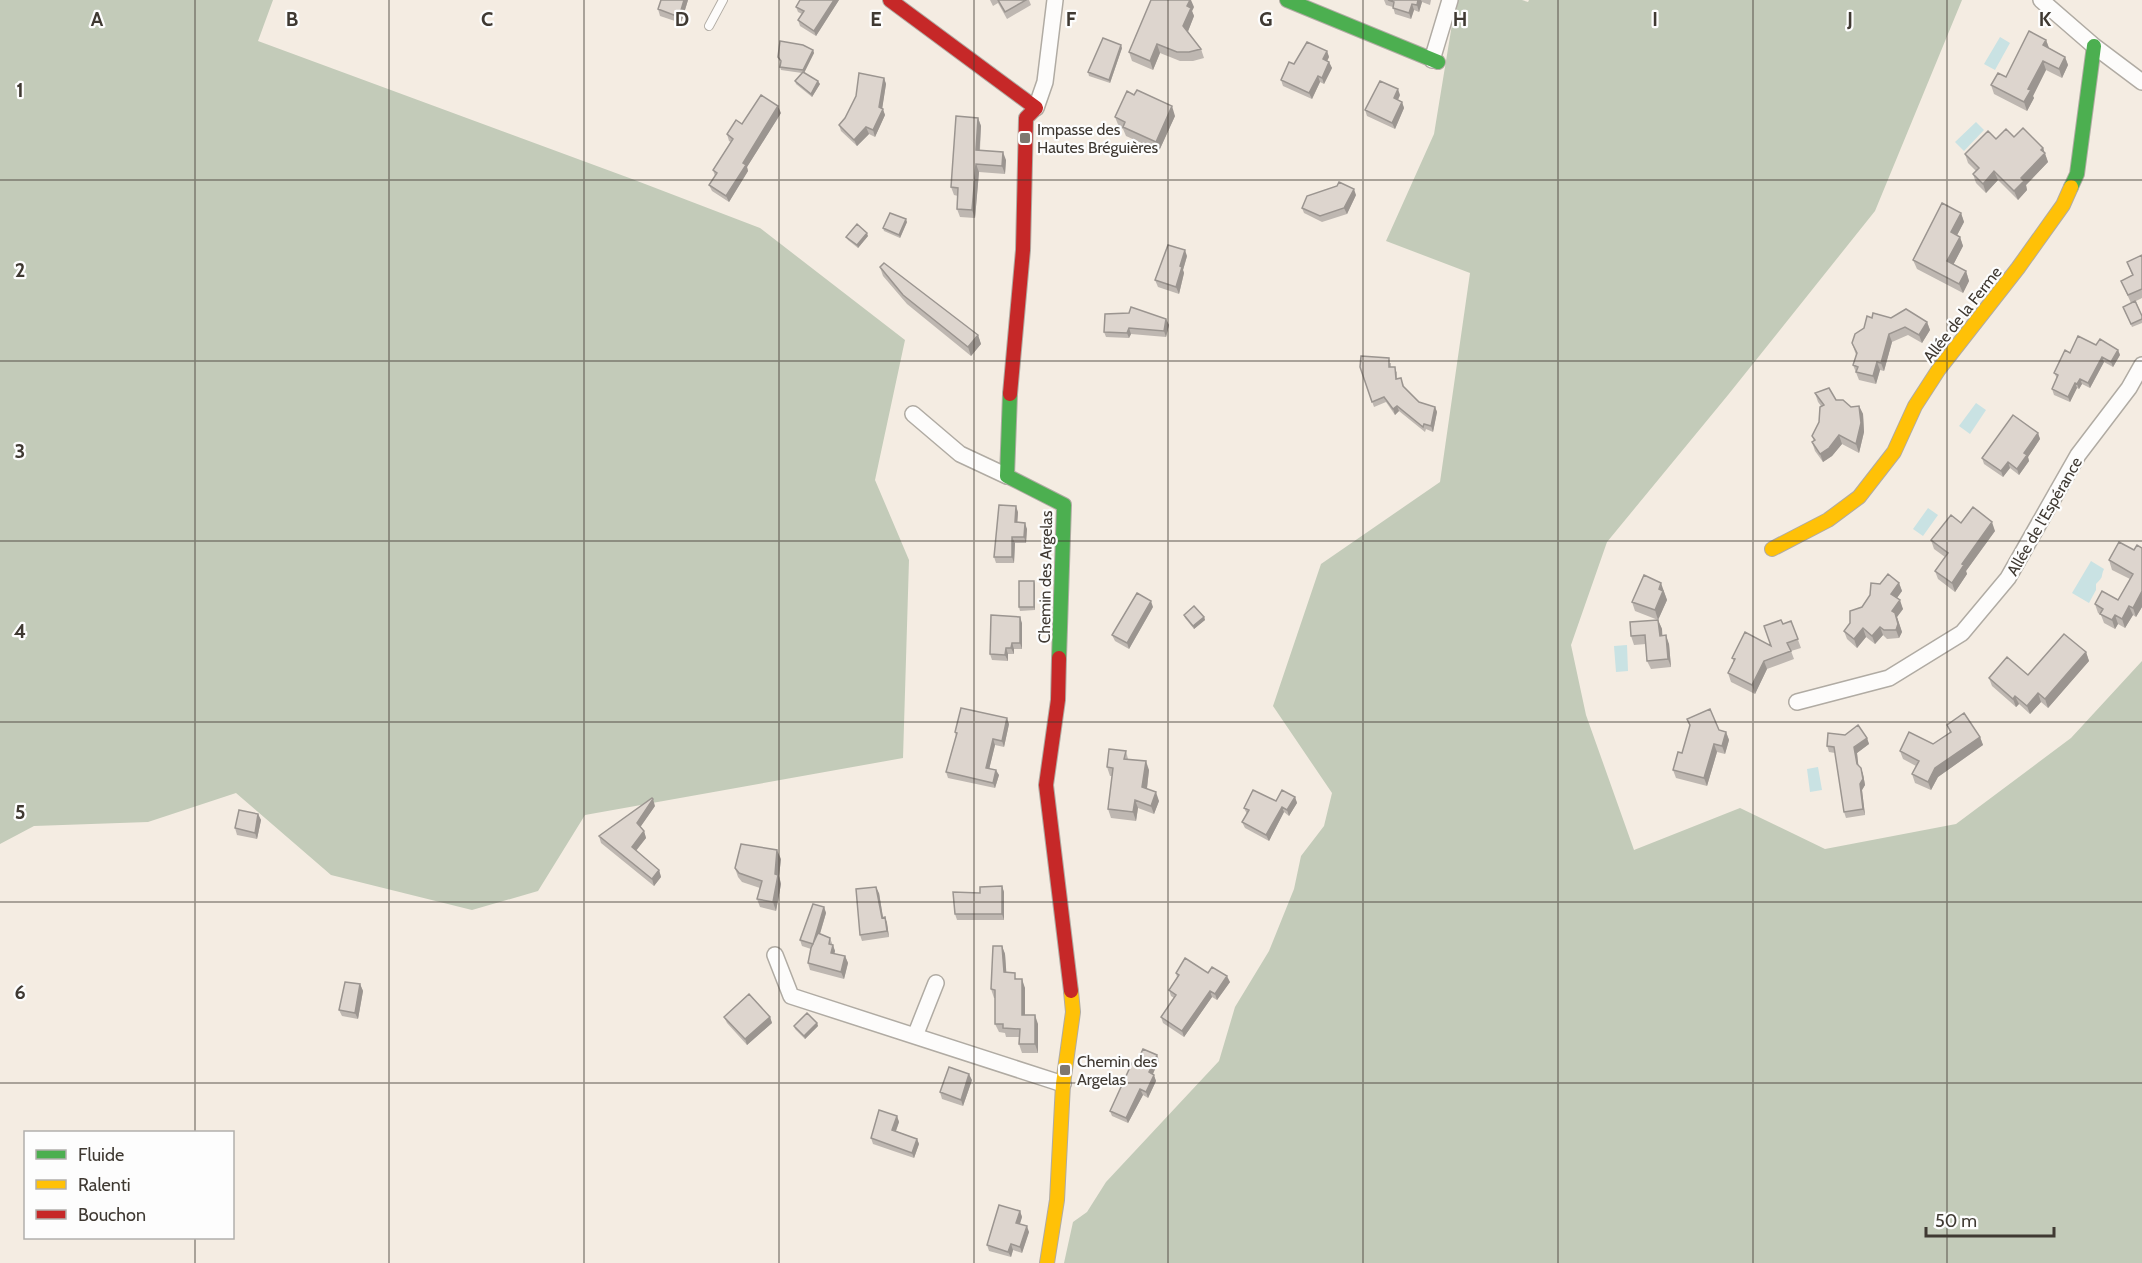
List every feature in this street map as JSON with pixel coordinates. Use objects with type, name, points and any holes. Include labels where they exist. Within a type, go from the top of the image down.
[{"type":"street","points":[[890,0],[1035,108]]},
{"type":"street","points":[[914,414],[960,454],[1007,476],[1010,379],[1023,250],[1026,118],[1035,108],[1045,82],[1055,0]]},
{"type":"street","points":[[1287,0],[1435,61],[1450,0]]},
{"type":"street","points":[[2041,0],[2094,46],[2142,82]]},
{"type":"street","name":"Allée de la Ferme","points":[[1772,549],[1828,520],[1859,497],[1894,452],[1915,406],[1939,369],[2018,268],[2063,205],[2077,174],[2094,46]]},
{"type":"street","name":"Allée de l'Espérance","points":[[1797,702],[1889,678],[1962,633],[2008,578],[2078,455],[2129,388],[2142,365]]},
{"type":"street","name":"Chemin des Argelas","points":[[1007,476],[1064,505],[1058,700],[1046,785],[1073,1012],[1063,1084],[1057,1200],[1047,1263]]},
{"type":"street","points":[[775,955],[791,996],[1063,1084]]},
{"type":"street","points":[[915,1036],[936,983]]},
{"type":"lane","points":[[709,26],[723,0]]},
{"type":"green space","points":[[0,0],[273,0],[258,41],[760,228],[905,340],[875,480],[909,560],[903,758],[585,815],[538,891],[472,910],[331,875],[236,793],[148,822],[34,826],[0,844]]},
{"type":"green space","points":[[1456,0],[1522,0],[1528,2],[1529,0],[1962,0],[1875,211],[1607,542],[1571,645],[1586,715],[1634,850],[1740,808],[1825,849],[1956,824],[2071,738],[2142,661],[2142,1263],[1064,1263],[1073,1222],[1087,1212],[1106,1182],[1219,1061],[1235,1007],[1269,951],[1294,889],[1301,856],[1324,826],[1332,793],[1273,706],[1321,564],[1440,482],[1470,273],[1386,241],[1434,134]]},
{"type":"water","points":[[2000,37],[2010,43],[1995,70],[1984,64]]},
{"type":"water","points":[[1976,122],[1984,130],[1964,151],[1955,142]]},
{"type":"water","points":[[1976,403],[1986,410],[1970,434],[1959,426]]},
{"type":"water","points":[[1928,508],[1938,515],[1923,536],[1913,529]]},
{"type":"water","points":[[2091,561],[2104,569],[2089,603],[2072,593]]},
{"type":"water","points":[[1627,645],[1628,671],[1616,672],[1614,646]]},
{"type":"water","points":[[1818,767],[1822,790],[1810,792],[1807,769]]},
{"type":"building","points":[[661,0],[684,0],[679,17],[658,9]]},
{"type":"building","points":[[800,0],[834,0],[814,31],[798,20],[804,11],[796,7]]},
{"type":"building","points":[[998,0],[1026,0],[1005,12]]},
{"type":"building","points":[[1151,0],[1190,0],[1187,6],[1191,8],[1183,26],[1201,49],[1177,52],[1157,44],[1150,61],[1129,52]]},
{"type":"building","points":[[1388,0],[1418,0],[1417,5],[1412,4],[1409,13],[1393,8],[1394,2]]},
{"type":"building","points":[[2029,31],[2046,40],[2043,45],[2065,57],[2059,69],[2043,61],[2028,89],[2031,90],[2024,102],[1991,85],[1998,73],[2006,77]]},
{"type":"building","points":[[1103,38],[1121,45],[1109,80],[1088,72]]},
{"type":"building","points":[[780,41],[803,45],[813,50],[803,70],[780,67],[781,61],[778,57]]},
{"type":"building","points":[[1307,42],[1327,51],[1323,59],[1329,62],[1322,78],[1318,76],[1309,93],[1281,80],[1289,62],[1294,64]]},
{"type":"building","points":[[803,72],[818,81],[811,94],[795,81]]},
{"type":"building","points":[[859,73],[884,78],[879,107],[883,109],[873,130],[866,127],[854,140],[839,125],[856,96]]},
{"type":"building","points":[[1380,81],[1398,89],[1394,98],[1402,102],[1392,123],[1365,110]]},
{"type":"building","points":[[1137,90],[1172,106],[1156,142],[1123,127],[1125,122],[1115,117],[1127,91],[1134,95]]},
{"type":"building","points":[[761,95],[778,106],[743,163],[746,165],[726,196],[709,185],[717,173],[713,170],[733,139],[727,134],[736,120],[742,124]]},
{"type":"building","points":[[956,116],[978,118],[976,150],[1003,152],[1002,166],[976,164],[972,210],[957,209],[958,188],[951,187]]},
{"type":"building","points":[[2023,128],[2043,148],[2041,150],[2045,153],[2021,178],[2024,181],[2014,191],[1994,171],[1983,184],[1973,174],[1979,168],[1965,154],[1988,131],[1996,139],[2006,129],[2014,137]]},
{"type":"building","points":[[1339,182],[1354,189],[1344,208],[1320,216],[1302,208],[1307,196],[1337,186]]},
{"type":"building","points":[[1942,203],[1961,213],[1951,232],[1960,237],[1947,261],[1966,271],[1959,284],[1913,260]]},
{"type":"building","points":[[890,213],[906,219],[899,235],[883,228]]},
{"type":"building","points":[[857,224],[867,233],[857,245],[846,237]]},
{"type":"building","points":[[1168,245],[1185,250],[1176,287],[1155,280]]},
{"type":"building","points":[[2142,255],[2142,289],[2128,295],[2121,281],[2133,275],[2127,262]]},
{"type":"building","points":[[884,263],[978,335],[968,347],[903,295],[880,267]]},
{"type":"building","points":[[2135,301],[2142,319],[2131,324],[2123,307]]},
{"type":"building","points":[[1131,307],[1166,319],[1164,331],[1129,328],[1127,333],[1104,332],[1105,314],[1129,313]]},
{"type":"building","points":[[1906,309],[1927,322],[1919,335],[1905,327],[1889,334],[1881,363],[1877,362],[1873,376],[1856,372],[1858,367],[1853,365],[1857,353],[1852,343],[1855,334],[1864,328],[1867,316],[1872,318],[1873,313],[1891,318]]},
{"type":"building","points":[[2078,336],[2096,345],[2100,339],[2118,350],[2111,362],[2102,357],[2088,383],[2080,379],[2077,384],[2075,383],[2068,397],[2052,389],[2058,375],[2054,373],[2065,350],[2070,353]]},
{"type":"building","points":[[1361,356],[1389,358],[1389,367],[1395,367],[1396,379],[1401,378],[1403,386],[1419,402],[1435,407],[1431,426],[1424,424],[1423,427],[1397,406],[1393,409],[1384,397],[1372,402],[1360,367]]},
{"type":"building","points":[[1829,388],[1836,400],[1843,400],[1851,407],[1859,406],[1861,423],[1856,444],[1839,435],[1829,448],[1820,454],[1812,442],[1815,440],[1812,436],[1819,422],[1820,407],[1824,405],[1815,393]]},
{"type":"building","points":[[2013,415],[2038,433],[2024,453],[2027,455],[2017,469],[2008,462],[2001,471],[1982,458]]},
{"type":"building","points":[[999,505],[1016,506],[1015,522],[1025,523],[1024,537],[1012,537],[1012,557],[994,557]]},
{"type":"building","points":[[1973,507],[1992,522],[1962,564],[1964,565],[1952,583],[1935,571],[1948,553],[1931,540],[1951,515],[1961,523]]},
{"type":"building","points":[[2119,542],[2134,550],[2137,545],[2142,548],[2142,591],[2133,608],[2129,606],[2122,619],[2115,615],[2112,620],[2100,614],[2103,609],[2095,604],[2102,591],[2118,600],[2133,574],[2109,560]]},
{"type":"building","points":[[1888,574],[1899,583],[1891,594],[1900,600],[1892,611],[1895,613],[1898,624],[1896,630],[1884,630],[1880,627],[1872,636],[1863,628],[1854,639],[1844,631],[1850,623],[1850,611],[1862,607],[1870,595],[1871,583],[1880,584]]},
{"type":"building","points":[[1644,575],[1661,583],[1659,589],[1663,591],[1655,610],[1632,602]]},
{"type":"building","points":[[1019,581],[1034,581],[1034,607],[1019,607]]},
{"type":"building","points":[[1137,593],[1151,601],[1127,643],[1112,635]]},
{"type":"building","points":[[1194,606],[1204,617],[1193,626],[1184,615]]},
{"type":"building","points":[[991,615],[1020,617],[1020,643],[1012,643],[1011,648],[1006,648],[1005,655],[990,654]]},
{"type":"building","points":[[1658,620],[1660,636],[1666,635],[1668,659],[1647,661],[1645,635],[1631,636],[1630,622]]},
{"type":"building","points":[[1781,620],[1783,624],[1791,621],[1798,639],[1787,643],[1791,651],[1764,661],[1752,685],[1728,673],[1735,659],[1732,658],[1745,632],[1771,646],[1764,626]]},
{"type":"building","points":[[2064,634],[2086,652],[2045,699],[2038,693],[2027,706],[2015,696],[2013,699],[1989,678],[2007,657],[2028,675]]},
{"type":"building","points":[[961,708],[1007,718],[1002,741],[993,739],[986,768],[996,770],[993,783],[946,772],[957,733],[955,732]]},
{"type":"building","points":[[1710,709],[1719,730],[1726,732],[1722,746],[1714,744],[1704,778],[1673,770],[1678,752],[1682,753],[1690,725],[1687,719]]},
{"type":"building","points":[[1964,713],[1980,737],[1935,768],[1928,782],[1912,774],[1919,761],[1900,751],[1909,732],[1933,744],[1951,732],[1947,725]]},
{"type":"building","points":[[1858,725],[1867,738],[1854,747],[1863,779],[1860,784],[1863,809],[1844,812],[1834,747],[1827,746],[1828,733],[1845,735]]},
{"type":"building","points":[[1109,749],[1126,751],[1124,759],[1146,761],[1142,787],[1156,792],[1151,806],[1135,800],[1133,812],[1108,809],[1113,768],[1107,767]]},
{"type":"building","points":[[1253,790],[1276,801],[1282,790],[1295,797],[1287,810],[1282,807],[1266,835],[1242,822],[1249,810],[1244,808]]},
{"type":"building","points":[[652,798],[637,823],[644,831],[632,847],[659,870],[652,879],[599,836]]},
{"type":"building","points":[[239,810],[258,814],[255,833],[235,828]]},
{"type":"building","points":[[741,844],[777,850],[775,874],[778,875],[773,902],[757,899],[762,881],[739,873],[735,868]]},
{"type":"building","points":[[1002,886],[1002,914],[955,914],[953,892],[980,893],[980,887]]},
{"type":"building","points":[[876,887],[887,931],[860,935],[856,889]]},
{"type":"building","points":[[813,904],[824,907],[813,944],[800,940]]},
{"type":"building","points":[[818,933],[830,938],[829,944],[833,945],[831,953],[845,956],[841,972],[808,963],[811,948]]},
{"type":"building","points":[[993,946],[1002,946],[1004,972],[1015,973],[1015,979],[1022,979],[1022,1015],[1035,1015],[1035,1044],[1019,1044],[1020,1029],[1003,1028],[1003,1024],[995,1024],[995,990],[991,989]]},
{"type":"building","points":[[1185,958],[1208,973],[1212,967],[1227,976],[1215,994],[1210,991],[1182,1031],[1161,1017],[1176,995],[1169,990],[1179,975],[1176,973]]},
{"type":"building","points":[[345,982],[360,984],[355,1013],[339,1010]]},
{"type":"building","points":[[749,994],[770,1017],[745,1039],[724,1017]]},
{"type":"building","points":[[807,1013],[817,1023],[804,1036],[794,1026]]},
{"type":"building","points":[[1143,1049],[1157,1055],[1149,1072],[1154,1075],[1146,1092],[1140,1089],[1126,1118],[1110,1111],[1132,1063],[1136,1064]]},
{"type":"building","points":[[949,1067],[969,1074],[961,1100],[940,1092]]},
{"type":"building","points":[[879,1110],[897,1116],[892,1130],[917,1139],[912,1153],[871,1138]]},
{"type":"building","points":[[999,1205],[1020,1211],[1016,1223],[1027,1226],[1020,1247],[1011,1244],[1008,1252],[987,1245]]},
{"type":"traffic: fast","points":[[1287,0],[1438,62]]},
{"type":"traffic: fast","points":[[2071,187],[2077,174],[2094,46]]},
{"type":"traffic: fast","points":[[1010,394],[1007,476],[1064,505],[1059,658]]},
{"type":"traffic: slow","points":[[1772,549],[1828,520],[1859,497],[1894,452],[1915,406],[1939,369],[2018,268],[2063,205],[2071,187]]},
{"type":"traffic: slow","points":[[1047,1263],[1057,1200],[1063,1084],[1073,1012],[1071,991]]},
{"type":"traffic: jam","points":[[890,0],[1036,108],[1026,118],[1023,250],[1010,394]]},
{"type":"traffic: jam","points":[[1059,658],[1058,700],[1046,785],[1071,991]]},
{"type":"place","name":"Impasse des Hautes Bréguières","points":[[1025,138]]},
{"type":"place","name":"Chemin des Argelas","points":[[1065,1070]]}]
